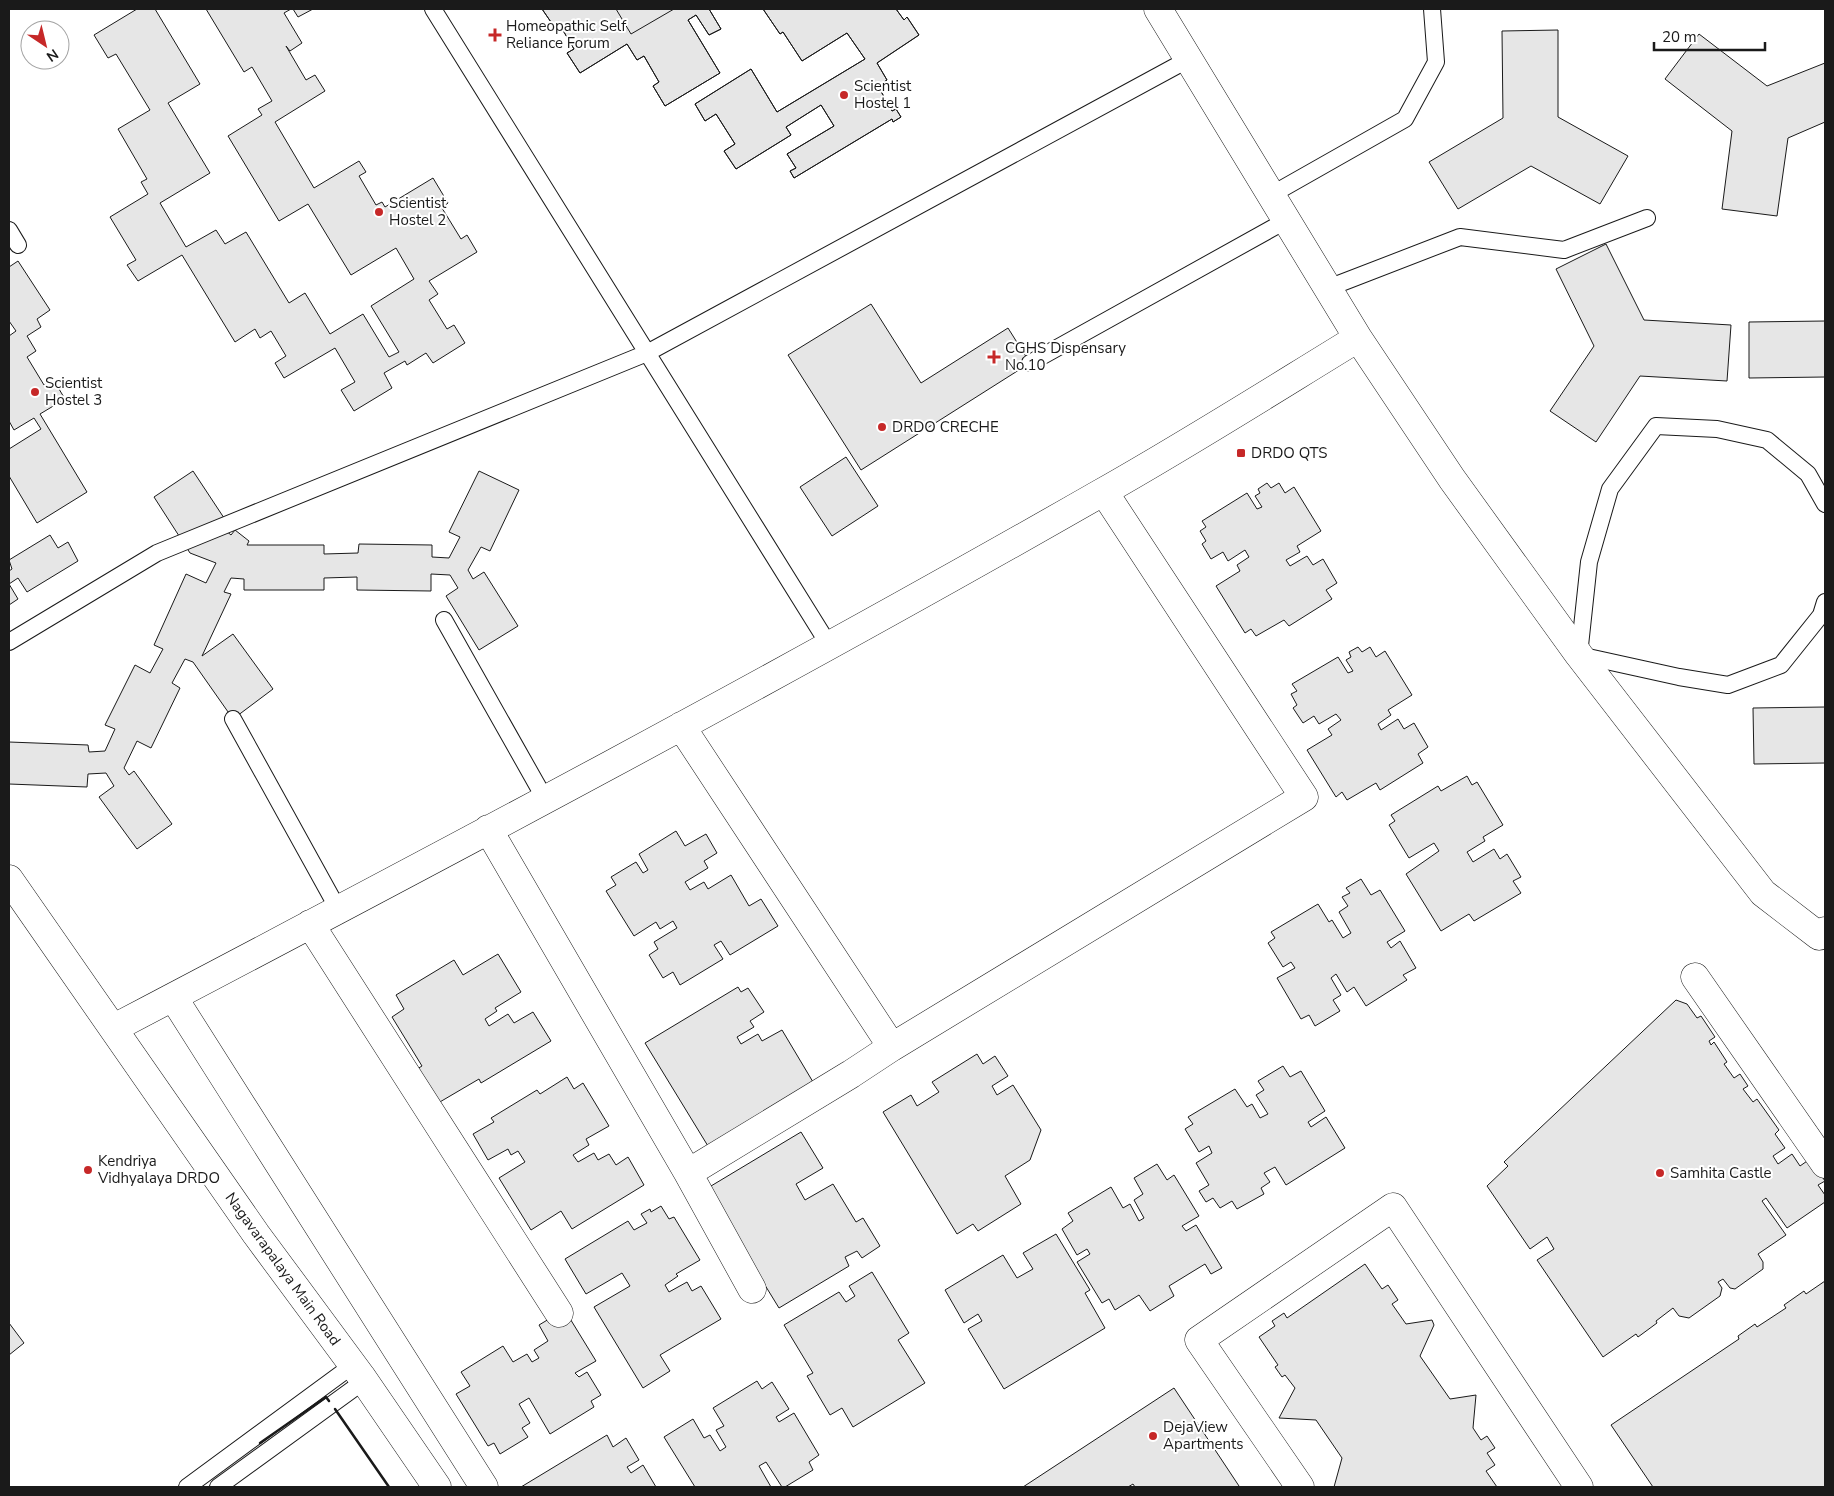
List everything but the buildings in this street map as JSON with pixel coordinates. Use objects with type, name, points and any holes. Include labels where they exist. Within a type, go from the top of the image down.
[{"type":"street","points":[[1158,9],[1358,338],[1452,479],[1579,655],[1763,893],[1819,936],[1825,931]]},
{"type":"street","points":[[114,1028],[545,799],[829,645],[1104,492],[1358,338]]},
{"type":"street","points":[[688,1173],[851,1074],[892,1046],[1304,797],[1104,492]]},
{"type":"street","points":[[681,726],[892,1046]]},
{"type":"street","points":[[488,829],[688,1173],[752,1289]]},
{"type":"street","name":"Nagavarapalaya Main Road","points":[[9,879],[256,1234],[358,1373],[436,1487]]},
{"type":"street","points":[[310,924],[559,1313]]},
{"type":"street","points":[[1695,977],[1825,1164]]},
{"type":"street","points":[[173,997],[484,1487]]},
{"type":"street","points":[[1300,1487],[1199,1340],[1393,1207],[1579,1487]]},
{"type":"lane","points":[[433,9],[829,645]]},
{"type":"lane","points":[[1271,195],[1405,119],[1436,62],[1432,9]]},
{"type":"lane","points":[[9,642],[158,553],[647,353],[1189,59]]},
{"type":"lane","points":[[1328,288],[1460,237],[1564,250],[1647,218]]},
{"type":"lane","points":[[1030,363],[1286,220]]},
{"type":"lane","points":[[9,230],[18,245]]},
{"type":"lane","points":[[1825,504],[1808,474],[1767,440],[1717,429],[1656,426],[1610,489],[1589,562],[1579,655],[1679,677],[1728,685],[1781,665],[1821,615],[1825,602]]},
{"type":"lane","points":[[444,620],[545,799]]},
{"type":"lane","points":[[233,719],[338,909]]},
{"type":"lane","points":[[186,1487],[358,1373]]},
{"type":"lane","points":[[218,1487],[358,1373]]},
{"type":"wall","points":[[260,1443],[326,1397],[329,1401]]},
{"type":"wall","points":[[335,1409],[389,1487]]},
{"type":"place","name":"Homeopathic Self Reliance Forum","points":[[495,35]]},
{"type":"place","name":"Scientist Hostel 1","points":[[844,95]]},
{"type":"place","name":"Scientist Hostel 2","points":[[379,212]]},
{"type":"place","name":"CGHS Dispensary No.10","points":[[994,357]]},
{"type":"place","name":"Scientist Hostel 3","points":[[35,392]]},
{"type":"place","name":"DRDO CRECHE","points":[[882,427]]},
{"type":"place","name":"DRDO QTS","points":[[1241,453]]},
{"type":"place","name":"Kendriya Vidhyalaya DRDO","points":[[88,1170]]},
{"type":"place","name":"Samhita Castle","points":[[1660,1173]]},
{"type":"place","name":"DejaView Apartments","points":[[1153,1436]]}]
